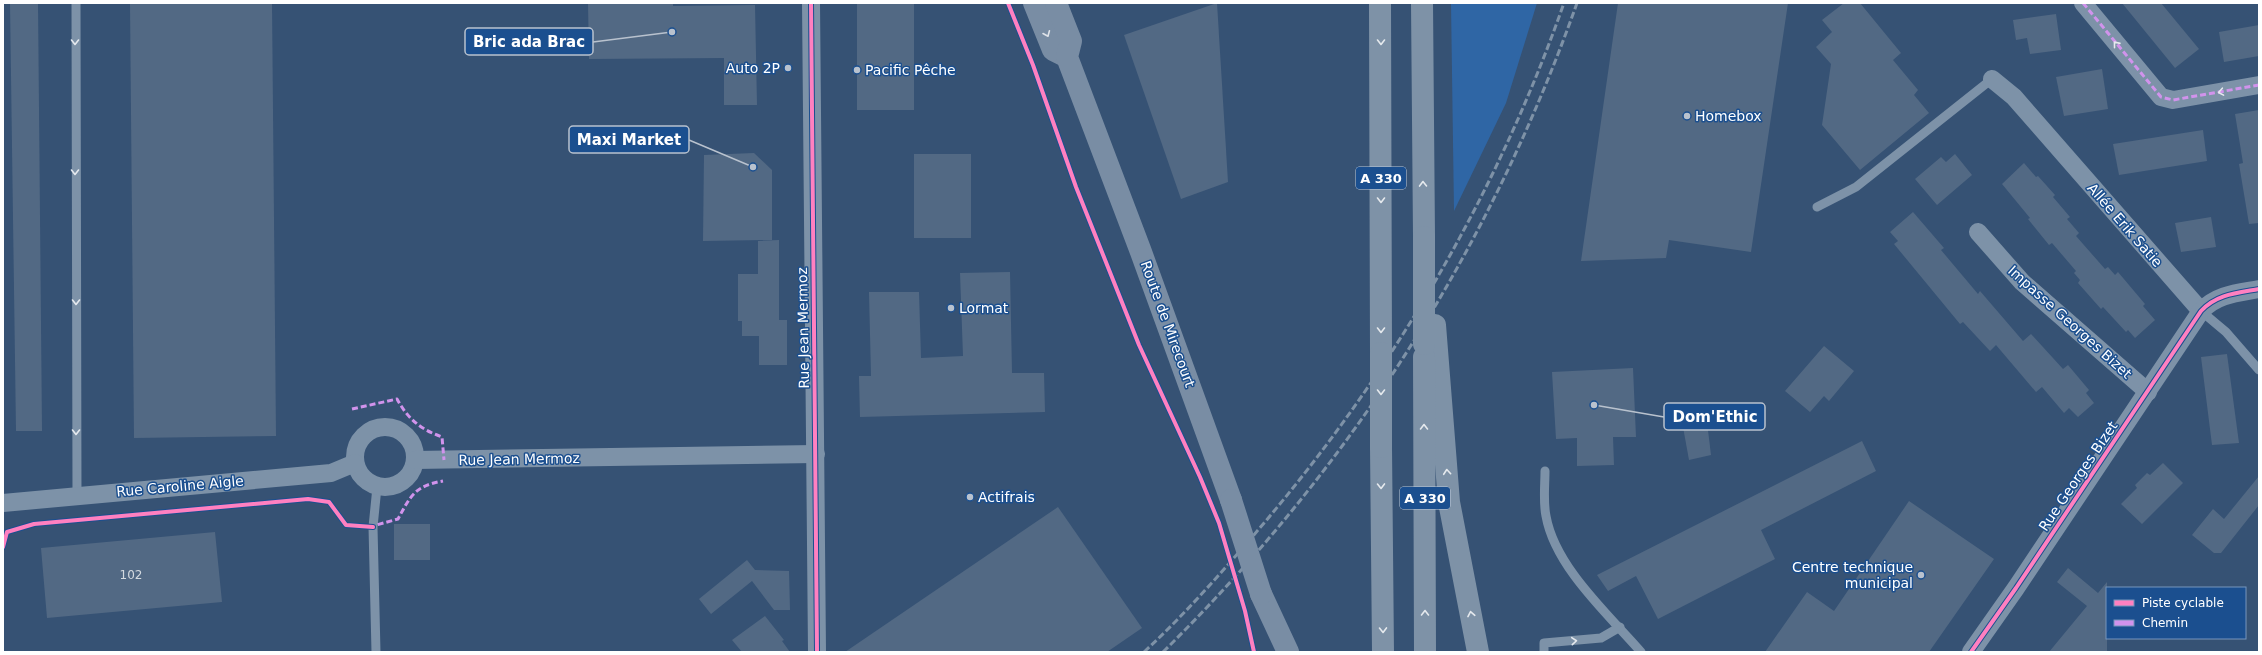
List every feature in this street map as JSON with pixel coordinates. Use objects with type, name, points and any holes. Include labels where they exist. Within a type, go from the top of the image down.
[{"type":"highway","name":"A 330","points":[[1380,3],[1383,652]]},
{"type":"highway","name":"A 330","points":[[1422,3],[1425,652]]},
{"type":"highway","points":[[1424,237],[1434,325],[1450,502],[1478,652]]},
{"type":"main road","points":[[1034,3],[1053,50],[1067,57]]},
{"type":"main road","name":"Route de Mirecourt","points":[[1056,3],[1071,42],[1067,57],[1147,266],[1231,500],[1261,594],[1288,652]]},
{"type":"main road","name":"Route de Mirecourt","points":[[1261,594],[1271,652]]},
{"type":"street","name":"Rue Jean Mermoz","points":[[811,3],[817,652]]},
{"type":"street","points":[[2083,3],[2160,97],[2173,100],[2259,85]]},
{"type":"street","name":"Allée Erik Satie","points":[[1992,79],[2014,97],[2201,311]]},
{"type":"street","name":"Impasse Georges Bizet","points":[[1978,232],[2022,282],[2148,392]]},
{"type":"street","name":"Rue Georges Bizet","points":[[1971,652],[2148,392],[2201,311],[2208,304],[2224,295],[2259,289]]},
{"type":"street","points":[[387,427],[396,430],[407,438],[414,450],[414,460],[412,470],[406,478],[398,484],[388,487],[377,486],[363,478],[355,463],[355,454],[362,437],[369,432],[387,427]]},
{"type":"street","name":"Rue Jean Mermoz","points":[[414,460],[816,454]]},
{"type":"street","name":"Rue Caroline Aigle","points":[[4,501],[77,496],[331,473],[355,463]]},
{"type":"lane","points":[[76,3],[77,496]]},
{"type":"lane","points":[[1816,207],[1856,187],[1992,79]]},
{"type":"lane","name":"Allée Erik Satie","points":[[2201,311],[2226,332],[2259,370]]},
{"type":"lane","points":[[1545,471],[1545,515],[1556,545],[1574,576],[1641,652]]},
{"type":"lane","points":[[376,652],[373,527],[377,486]]},
{"type":"lane","points":[[1544,652],[1544,643],[1601,638],[1620,627]]},
{"type":"shaded area","points":[[1451,3],[1537,3],[1506,103],[1454,211]]},
{"type":"building","points":[[10,3],[38,3],[42,431],[16,431]]},
{"type":"building","points":[[130,3],[272,3],[276,436],[134,438]]},
{"type":"building","points":[[588,3],[673,3],[673,6],[755,5],[757,105],[724,105],[724,58],[589,59]]},
{"type":"building","points":[[857,3],[914,3],[914,110],[857,110]]},
{"type":"building","points":[[1217,3],[1228,182],[1181,199],[1124,35]]},
{"type":"building","name":"Homebox","points":[[1618,3],[1788,3],[1751,252],[1669,240],[1666,258],[1581,261]]},
{"type":"building","points":[[1844,3],[1860,3],[1901,53],[1893,60],[1918,90],[1914,95],[1929,113],[1860,170],[1822,125],[1831,64],[1816,47],[1832,32],[1822,20]]},
{"type":"building","points":[[2122,3],[2161,3],[2199,49],[2175,68]]},
{"type":"building","points":[[2056,14],[2061,50],[2030,54],[2027,38],[2016,40],[2013,20]]},
{"type":"building","points":[[2259,25],[2259,56],[2224,62],[2219,32]]},
{"type":"building","points":[[2102,69],[2108,109],[2064,116],[2056,77]]},
{"type":"building","points":[[2259,110],[2259,223],[2249,224],[2239,164],[2243,163],[2235,114]]},
{"type":"building","points":[[2203,130],[2207,161],[2119,175],[2113,144]]},
{"type":"building","points":[[754,153],[772,170],[772,240],[703,241],[704,155]]},
{"type":"building","points":[[914,154],[971,154],[971,238],[914,238]]},
{"type":"building","points":[[1955,154],[1972,175],[1937,205],[1915,179],[1941,157],[1946,162]]},
{"type":"building","points":[[2024,163],[2055,195],[2053,197],[2070,217],[2067,219],[2079,233],[2076,236],[2105,269],[2108,267],[2115,275],[2118,272],[2145,304],[2143,306],[2155,320],[2135,338],[2128,330],[2126,332],[2103,307],[2101,309],[2078,283],[2080,280],[2074,273],[2076,271],[2052,243],[2049,245],[2028,219],[2030,218],[2002,184]]},
{"type":"building","points":[[1913,212],[1944,248],[1941,250],[1978,294],[1980,291],[2023,341],[2031,334],[2063,369],[2068,365],[2089,390],[2086,393],[2094,403],[2078,417],[2069,408],[2064,413],[2042,387],[2036,392],[1996,345],[1990,351],[1963,322],[1960,324],[1894,244],[1898,241],[1890,232]]},
{"type":"building","points":[[2211,217],[2216,247],[2181,252],[2175,223]]},
{"type":"building","points":[[779,240],[779,320],[787,320],[787,365],[759,365],[759,336],[742,336],[742,321],[738,321],[738,274],[758,274],[758,241]]},
{"type":"building","points":[[1010,272],[1012,373],[1044,373],[1045,412],[860,417],[859,376],[871,376],[869,292],[919,292],[921,358],[963,356],[960,273]]},
{"type":"building","points":[[1824,346],[1854,371],[1829,401],[1824,396],[1810,412],[1785,391]]},
{"type":"building","points":[[2227,354],[2239,443],[2212,445],[2201,357]]},
{"type":"building","points":[[1633,368],[1636,437],[1613,437],[1614,465],[1577,466],[1577,438],[1556,439],[1552,372]]},
{"type":"building","points":[[1707,422],[1711,455],[1689,460],[1683,427]]},
{"type":"building","points":[[1862,441],[1876,471],[1761,530],[1775,559],[1658,619],[1636,576],[1608,591],[1597,575]]},
{"type":"building","points":[[2163,463],[2183,483],[2142,524],[2121,504],[2137,488],[2135,485],[2147,473],[2150,475]]},
{"type":"building","points":[[2259,476],[2259,505],[2221,553],[2214,553],[2192,535],[2213,509],[2224,519]]},
{"type":"building","name":"Centre technique municipal","points":[[1909,501],[1994,559],[1929,652],[1765,652],[1807,592],[1834,611]]},
{"type":"building","points":[[1058,507],[1142,628],[1107,652],[845,652]]},
{"type":"building","points":[[394,524],[430,524],[430,560],[394,560]]},
{"type":"building","points":[[215,532],[222,602],[47,618],[41,548]]},
{"type":"building","points":[[747,560],[755,570],[789,571],[790,610],[774,610],[752,581],[711,614],[699,599]]},
{"type":"building","points":[[2068,568],[2098,593],[2107,582],[2107,652],[2049,652],[2087,606],[2057,582]]},
{"type":"building","points":[[765,616],[784,640],[782,641],[790,652],[742,652],[732,640]]},
{"type":"railway","points":[[1144,652],[1184,613],[1246,544],[1297,483],[1344,420],[1389,355],[1431,288],[1469,220],[1504,149],[1536,77],[1564,3]]},
{"type":"railway","points":[[1163,652],[1231,581],[1294,508],[1353,431],[1407,352],[1457,269],[1501,183],[1542,95],[1577,3]]},
{"type":"marked path","points":[[2083,3],[2161,97],[2173,100],[2259,85]]},
{"type":"marked path","points":[[352,409],[397,399],[410,418],[421,427],[442,437],[444,460]]},
{"type":"marked path","points":[[369,527],[398,519],[415,493],[426,486],[443,481]]},
{"type":"cycle path","points":[[811,3],[817,652]]},
{"type":"cycle path","points":[[1008,3],[1033,65],[1076,187],[1139,345],[1200,477],[1219,523],[1245,611],[1254,652]]},
{"type":"cycle path","points":[[1971,652],[2016,588],[2201,311],[2207,305],[2228,295],[2259,289]]},
{"type":"cycle path","points":[[3,547],[7,532],[34,524],[308,499],[329,502],[346,525],[373,527]]},
{"type":"place","name":"Bric ada Brac","points":[[672,32]]},
{"type":"place","name":"Auto 2P","points":[[788,68]]},
{"type":"place","name":"Pacific Pêche","points":[[857,70]]},
{"type":"place","name":"Homebox","points":[[1687,116]]},
{"type":"place","name":"Maxi Market","points":[[753,167]]},
{"type":"place","name":"Lormat","points":[[951,308]]},
{"type":"place","name":"Dom'Ethic","points":[[1594,405]]},
{"type":"place","name":"Actifrais","points":[[970,497]]},
{"type":"place","name":"Centre technique municipal","points":[[1921,575]]}]
